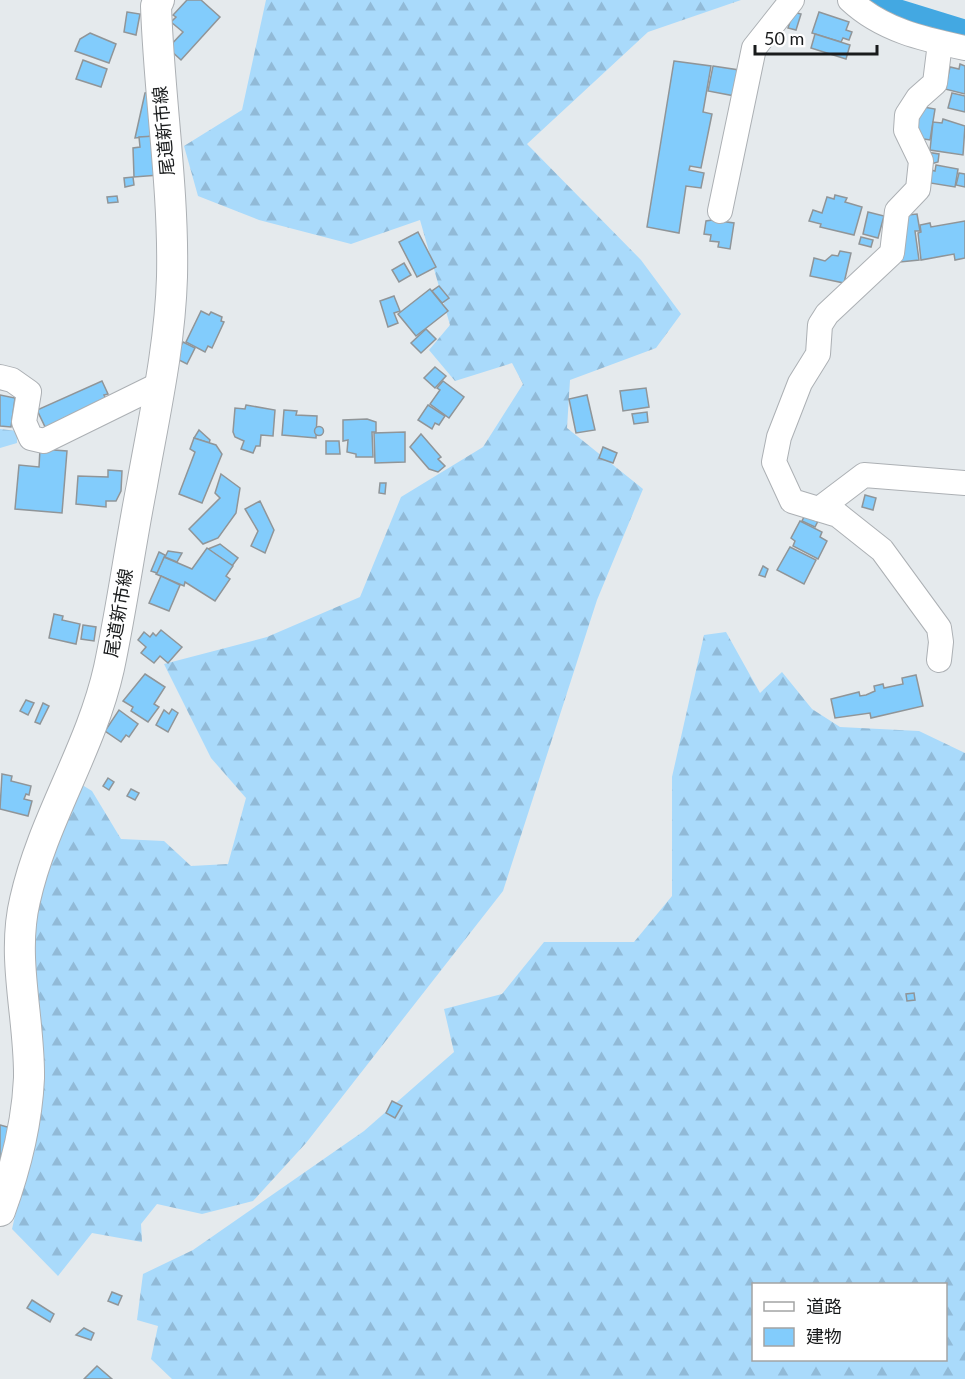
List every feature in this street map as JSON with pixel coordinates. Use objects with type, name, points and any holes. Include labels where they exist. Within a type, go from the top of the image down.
[{"type":"main road","name":"尾道新市線","points":[[0,1211],[8,1189],[23,1121],[29,1079],[20,961],[24,902],[41,846],[95,717],[109,669],[160,384],[172,279],[169,188],[158,69],[156,6],[159,0]]},
{"type":"street","points":[[720,211],[754,48],[792,0]]},
{"type":"street","points":[[850,0],[879,21],[902,33],[965,48]]},
{"type":"street","points":[[939,660],[941,642],[939,628],[882,550],[838,515],[792,501],[774,462],[779,437],[800,383],[818,354],[820,325],[827,314],[892,253],[897,211],[918,189],[921,161],[906,130],[907,115],[918,98],[935,83],[940,43]]},
{"type":"street","points":[[0,377],[12,380],[29,392],[24,422],[31,438],[44,441],[160,384]]},
{"type":"street","points":[[819,509],[864,475],[965,483]]},
{"type":"green space","points":[[266,0],[741,0],[648,32],[527,144],[641,260],[681,314],[656,348],[570,380],[567,428],[643,489],[597,600],[503,891],[306,1143],[253,1201],[202,1214],[157,1204],[141,1224],[142,1242],[92,1233],[58,1276],[12,1229],[31,1147],[34,940],[45,860],[79,783],[92,791],[121,839],[164,841],[191,866],[228,864],[246,798],[211,758],[164,664],[267,637],[360,597],[401,497],[483,447],[523,384],[512,363],[455,381],[429,350],[450,325],[420,220],[351,244],[259,220],[198,196],[184,146],[242,110]]},
{"type":"green space","points":[[0,429],[17,431],[17,443],[0,448]]},
{"type":"green space","points":[[726,632],[760,693],[782,672],[812,709],[840,727],[919,731],[965,753],[965,1379],[172,1379],[151,1359],[158,1326],[137,1320],[143,1274],[193,1250],[364,1131],[454,1052],[444,1009],[502,994],[544,942],[634,942],[672,896],[672,777],[704,635]]},
{"type":"building","points":[[187,0],[201,0],[220,17],[181,60],[168,48],[183,32],[171,22],[176,17],[173,15]]},
{"type":"building","points":[[127,12],[140,14],[136,35],[124,32]]},
{"type":"building","points":[[793,12],[801,14],[796,30],[788,28]]},
{"type":"building","points":[[819,12],[849,22],[846,30],[852,32],[849,40],[843,38],[841,42],[812,33]]},
{"type":"building","points":[[90,33],[116,44],[109,63],[75,51],[80,39]]},
{"type":"building","points":[[815,34],[850,45],[846,59],[811,48]]},
{"type":"building","points":[[83,60],[107,69],[101,87],[76,79]]},
{"type":"building","points":[[674,61],[711,66],[703,112],[712,114],[701,168],[690,166],[689,170],[704,173],[701,188],[686,186],[679,233],[647,227]]},
{"type":"building","points":[[960,64],[965,66],[965,94],[945,89],[950,67],[959,69]]},
{"type":"building","points":[[713,66],[739,70],[735,96],[708,91]]},
{"type":"building","points":[[152,92],[155,136],[135,138],[145,93]]},
{"type":"building","points":[[952,93],[965,96],[965,112],[948,108]]},
{"type":"building","points":[[918,106],[935,109],[930,140],[918,138],[914,131]]},
{"type":"building","points":[[943,119],[965,126],[963,155],[930,150],[933,122],[942,123]]},
{"type":"building","points":[[155,136],[159,175],[134,177],[133,148],[140,147],[139,137]]},
{"type":"building","points":[[926,152],[939,154],[938,162],[924,166]]},
{"type":"building","points":[[936,165],[958,169],[955,187],[924,182],[927,169],[935,171]]},
{"type":"building","points":[[959,173],[965,174],[965,187],[956,185]]},
{"type":"building","points":[[133,177],[134,185],[125,187],[124,178]]},
{"type":"building","points":[[835,195],[847,198],[845,202],[862,207],[854,235],[820,227],[821,224],[809,221],[813,210],[822,213],[827,197],[834,199]]},
{"type":"building","points":[[117,196],[118,202],[108,203],[107,197]]},
{"type":"building","points":[[868,212],[884,216],[878,238],[863,234]]},
{"type":"building","points":[[917,214],[920,231],[915,231],[919,260],[900,262],[897,237],[899,216]]},
{"type":"building","points":[[706,221],[734,223],[730,249],[718,247],[719,242],[710,241],[711,235],[704,234]]},
{"type":"building","points":[[965,221],[965,258],[955,260],[954,254],[921,260],[918,233],[921,232],[920,225],[930,223],[931,227]]},
{"type":"building","points":[[418,232],[436,267],[417,277],[399,242]]},
{"type":"building","points":[[861,237],[873,240],[871,247],[859,244]]},
{"type":"building","points":[[840,251],[851,253],[844,283],[810,276],[814,258],[825,261],[832,255],[838,256]]},
{"type":"building","points":[[404,263],[411,275],[399,282],[392,270]]},
{"type":"building","points":[[439,286],[449,298],[442,303],[432,291]]},
{"type":"building","points":[[430,289],[448,311],[416,336],[398,314]]},
{"type":"building","points":[[394,296],[400,311],[394,313],[398,323],[388,327],[380,301]]},
{"type":"building","points":[[201,311],[222,317],[221,321],[224,322],[212,348],[208,346],[205,352],[186,342]]},
{"type":"building","points":[[426,329],[436,339],[421,353],[411,343]]},
{"type":"building","points":[[183,342],[195,348],[187,364],[175,358]]},
{"type":"building","points":[[435,367],[446,376],[435,388],[424,378]]},
{"type":"building","points":[[102,381],[108,394],[104,395],[109,406],[48,433],[37,410]]},
{"type":"building","points":[[443,381],[464,397],[449,418],[430,404],[440,390],[437,388]]},
{"type":"building","points":[[646,388],[649,407],[623,411],[620,391]]},
{"type":"building","points":[[0,395],[15,398],[11,427],[0,426]]},
{"type":"building","points":[[587,395],[595,430],[576,433],[569,399]]},
{"type":"building","points":[[246,405],[275,410],[273,436],[261,435],[260,446],[256,446],[253,453],[241,449],[244,441],[235,437],[233,432],[235,408],[245,409]]},
{"type":"building","points":[[428,405],[445,416],[439,425],[435,423],[432,429],[418,420]]},
{"type":"building","points":[[284,410],[297,411],[296,415],[317,416],[316,438],[282,435]]},
{"type":"building","points":[[647,412],[648,422],[634,424],[632,414]]},
{"type":"building","points":[[367,419],[376,422],[376,432],[372,432],[373,457],[356,457],[356,454],[347,452],[348,440],[343,441],[343,420]]},
{"type":"building","points":[[319,426],[324,431],[319,436],[314,431]]},
{"type":"building","points":[[199,430],[210,440],[209,443],[194,438]]},
{"type":"building","points":[[405,432],[405,462],[375,463],[374,433]]},
{"type":"building","points":[[421,434],[441,457],[438,459],[445,466],[438,472],[429,469],[410,447]]},
{"type":"building","points":[[194,438],[216,445],[222,454],[202,503],[179,494],[195,452],[190,449]]},
{"type":"building","points":[[326,441],[339,441],[340,454],[326,454]]},
{"type":"building","points":[[603,447],[617,453],[613,463],[599,458]]},
{"type":"building","points":[[40,449],[67,451],[62,513],[15,509],[19,465],[39,467]]},
{"type":"building","points":[[108,470],[122,471],[121,491],[116,501],[106,501],[106,507],[76,504],[78,476],[108,477]]},
{"type":"building","points":[[221,474],[240,488],[236,513],[218,538],[203,544],[189,529],[220,498],[215,493]]},
{"type":"building","points":[[380,483],[386,483],[385,494],[379,493]]},
{"type":"building","points":[[865,495],[876,498],[873,510],[862,507]]},
{"type":"building","points":[[260,501],[274,530],[265,553],[251,546],[258,531],[245,509]]},
{"type":"building","points":[[805,515],[818,521],[815,527],[802,521]]},
{"type":"building","points":[[800,521],[822,532],[820,537],[827,541],[818,559],[793,546],[795,541],[791,538]]},
{"type":"building","points":[[220,544],[238,558],[232,566],[208,549]]},
{"type":"building","points":[[790,547],[816,560],[804,584],[777,570]]},
{"type":"building","points":[[207,548],[233,566],[226,576],[230,579],[215,601],[185,582],[184,586],[156,574],[164,557],[192,569]]},
{"type":"building","points":[[168,551],[182,553],[177,562],[165,557]]},
{"type":"building","points":[[159,552],[165,555],[157,573],[151,571]]},
{"type":"building","points":[[763,566],[768,569],[765,577],[759,575]]},
{"type":"building","points":[[161,576],[180,585],[169,611],[149,603]]},
{"type":"building","points":[[54,614],[63,616],[62,620],[80,624],[76,644],[49,638]]},
{"type":"building","points":[[83,625],[96,627],[94,641],[81,639]]},
{"type":"building","points":[[161,630],[182,647],[168,663],[160,656],[154,663],[141,653],[146,647],[138,640],[144,632],[150,637],[153,633],[156,636]]},
{"type":"building","points":[[145,674],[165,687],[154,704],[159,707],[148,722],[131,711],[133,707],[123,701]]},
{"type":"building","points":[[916,675],[923,706],[871,718],[870,713],[835,718],[831,699],[859,692],[860,696],[866,695],[875,691],[874,686],[883,684],[884,688],[903,684],[902,678]]},
{"type":"building","points":[[26,700],[34,703],[28,715],[20,711]]},
{"type":"building","points":[[43,703],[49,706],[40,724],[35,722]]},
{"type":"building","points":[[172,709],[178,713],[168,732],[156,725],[164,710],[169,714]]},
{"type":"building","points":[[119,710],[138,724],[129,737],[126,735],[121,742],[105,731]]},
{"type":"building","points":[[2,774],[12,776],[11,781],[31,786],[29,795],[26,794],[24,799],[32,801],[28,816],[0,809]]},
{"type":"building","points":[[108,778],[114,782],[109,790],[103,786]]},
{"type":"building","points":[[131,789],[139,793],[135,800],[127,796]]},
{"type":"building","points":[[914,993],[915,1000],[907,1001],[906,994]]},
{"type":"building","points":[[392,1101],[402,1106],[395,1118],[386,1113]]},
{"type":"building","points":[[0,1125],[11,1128],[0,1161]]},
{"type":"building","points":[[112,1292],[122,1296],[118,1305],[108,1301]]},
{"type":"building","points":[[32,1300],[54,1314],[50,1322],[27,1308]]},
{"type":"building","points":[[84,1328],[94,1333],[91,1340],[76,1335]]},
{"type":"building","points":[[97,1366],[112,1379],[84,1379]]},
{"type":"waterway","points":[[870,0],[894,12],[965,34]]}]
